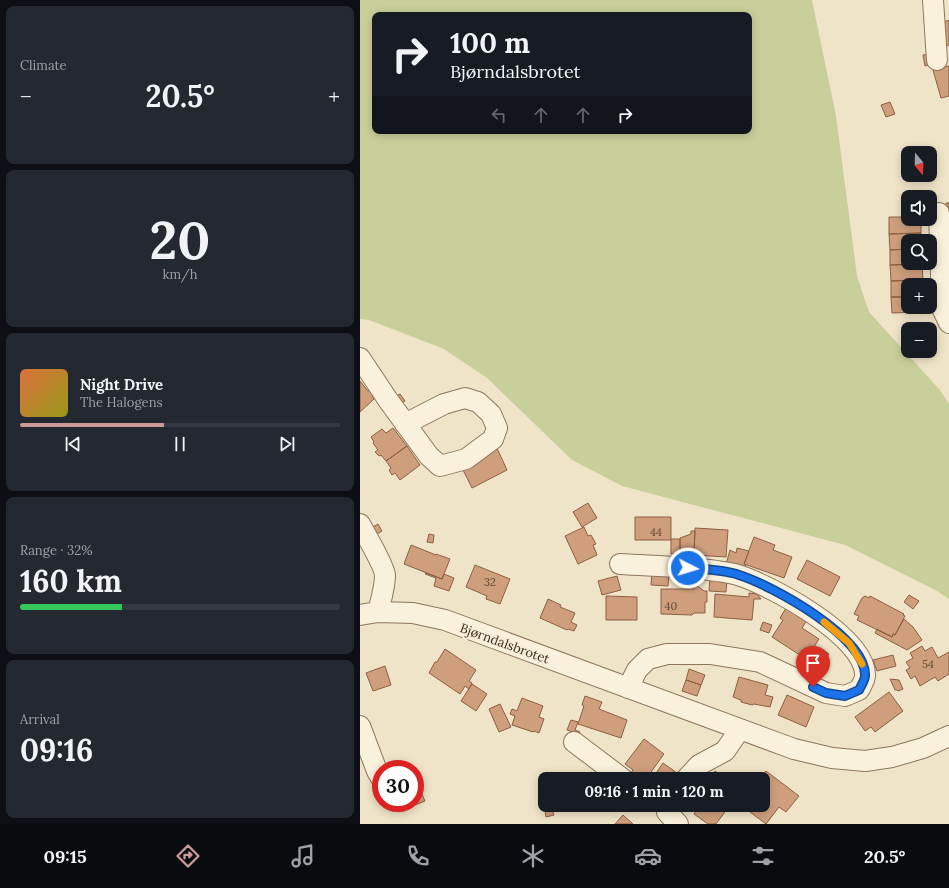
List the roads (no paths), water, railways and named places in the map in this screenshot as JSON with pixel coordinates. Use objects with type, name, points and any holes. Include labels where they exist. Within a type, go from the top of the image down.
[{"type":"street","points":[[933,0],[938,60]]},
{"type":"street","points":[[939,213],[942,308],[949,323]]},
{"type":"street","points":[[360,358],[405,424]]},
{"type":"street","name":"Bjørndalsbrotet","points":[[360,524],[367,550],[383,566],[385,574],[382,596],[369,613]]},
{"type":"street","points":[[620,564],[701,569],[738,574],[774,590],[810,610],[849,643],[862,662],[865,676],[859,690],[845,696],[826,693],[760,662],[710,654],[667,654],[648,659],[637,670],[628,688]]},
{"type":"street","name":"Bjørndalsbrotet","points":[[369,613],[413,613],[445,620],[794,749],[832,758],[865,761],[892,757],[924,748],[949,736]]},
{"type":"street","points":[[360,726],[373,760]]},
{"type":"street","points":[[693,772],[699,766],[725,750],[740,728]]},
{"type":"street","points":[[574,742],[614,772]]}]
